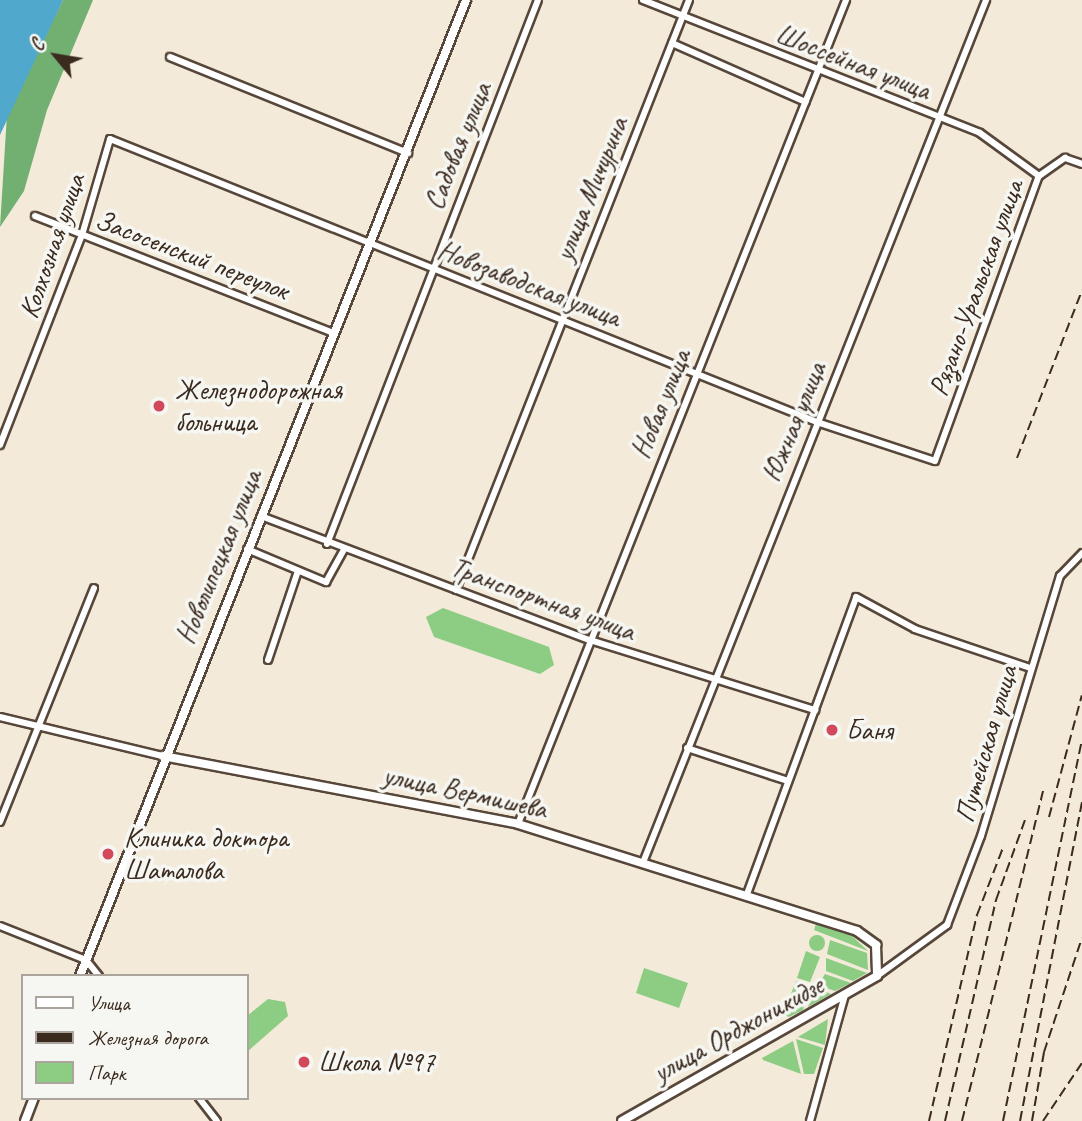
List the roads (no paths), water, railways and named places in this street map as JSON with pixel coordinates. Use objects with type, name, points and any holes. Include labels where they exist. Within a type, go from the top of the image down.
[{"type":"street","name":"Новолипецкая улица","points":[[81,974],[163,756],[334,333],[372,247],[466,0]]},
{"type":"street","name":"Садовая улица","points":[[327,544],[538,0]]},
{"type":"street","name":"Шоссейная улица","points":[[643,0],[980,133],[1039,176]]},
{"type":"street","name":"улица Мичурина","points":[[456,590],[689,0]]},
{"type":"street","name":"Новая улица","points":[[518,824],[846,0]]},
{"type":"street","name":"Южная улица","points":[[644,860],[713,678],[986,0]]},
{"type":"street","points":[[672,43],[806,102]]},
{"type":"street","points":[[170,57],[408,153]]},
{"type":"street","name":"Новозаводская улица","points":[[110,139],[372,247],[562,319],[817,422],[935,461]]},
{"type":"street","name":"Колхозная улица","points":[[0,445],[82,235],[110,139]]},
{"type":"street","name":"Рязано-Уральская улица","points":[[935,461],[1039,176],[1065,158],[1082,164]]},
{"type":"street","name":"Засосенский переулок","points":[[35,216],[334,333]]},
{"type":"street","name":"Транспортная улица","points":[[261,516],[327,544],[590,640],[815,709]]},
{"type":"street","points":[[247,549],[326,582],[344,550]]},
{"type":"street","name":"Путейская улица","points":[[877,976],[925,946],[947,925],[961,895],[1060,576],[1082,553]]},
{"type":"street","points":[[268,660],[298,571]]},
{"type":"street","points":[[0,822],[94,588]]},
{"type":"street","points":[[747,894],[856,597],[915,629],[1030,668]]},
{"type":"street","name":"улица Вермишева","points":[[0,717],[39,724],[163,756],[518,824],[644,860],[868,937],[881,959],[877,976]]},
{"type":"street","points":[[687,748],[788,781]]},
{"type":"street","points":[[0,926],[86,960],[97,974]]},
{"type":"street","name":"улица Орджоникидзе","points":[[622,1121],[877,976]]},
{"type":"street","points":[[810,1121],[845,995]]},
{"type":"street","points":[[25,1121],[33,1100]]},
{"type":"street","points":[[201,1100],[218,1121]]},
{"type":"water","points":[[0,0],[63,0],[0,135]]},
{"type":"railway","points":[[1017,458],[1082,290]]},
{"type":"railway","points":[[1049,817],[1082,695]]},
{"type":"railway","points":[[1003,1121],[1082,739]]},
{"type":"railway","points":[[962,1121],[1043,791]]},
{"type":"railway","points":[[1020,1121],[1082,801]]},
{"type":"railway","points":[[945,1121],[996,900],[1025,820]]},
{"type":"railway","points":[[929,1121],[977,915],[1004,845]]},
{"type":"railway","points":[[1032,1121],[1044,1052],[1082,938]]},
{"type":"railway","points":[[1043,1121],[1082,1063]]},
{"type":"place","name":"Железнодорожная больница","points":[[159,406]]},
{"type":"place","name":"Баня","points":[[832,730]]},
{"type":"place","name":"Клиника доктора Шаталова","points":[[108,854]]},
{"type":"place","name":"Школа №97","points":[[304,1062]]}]
